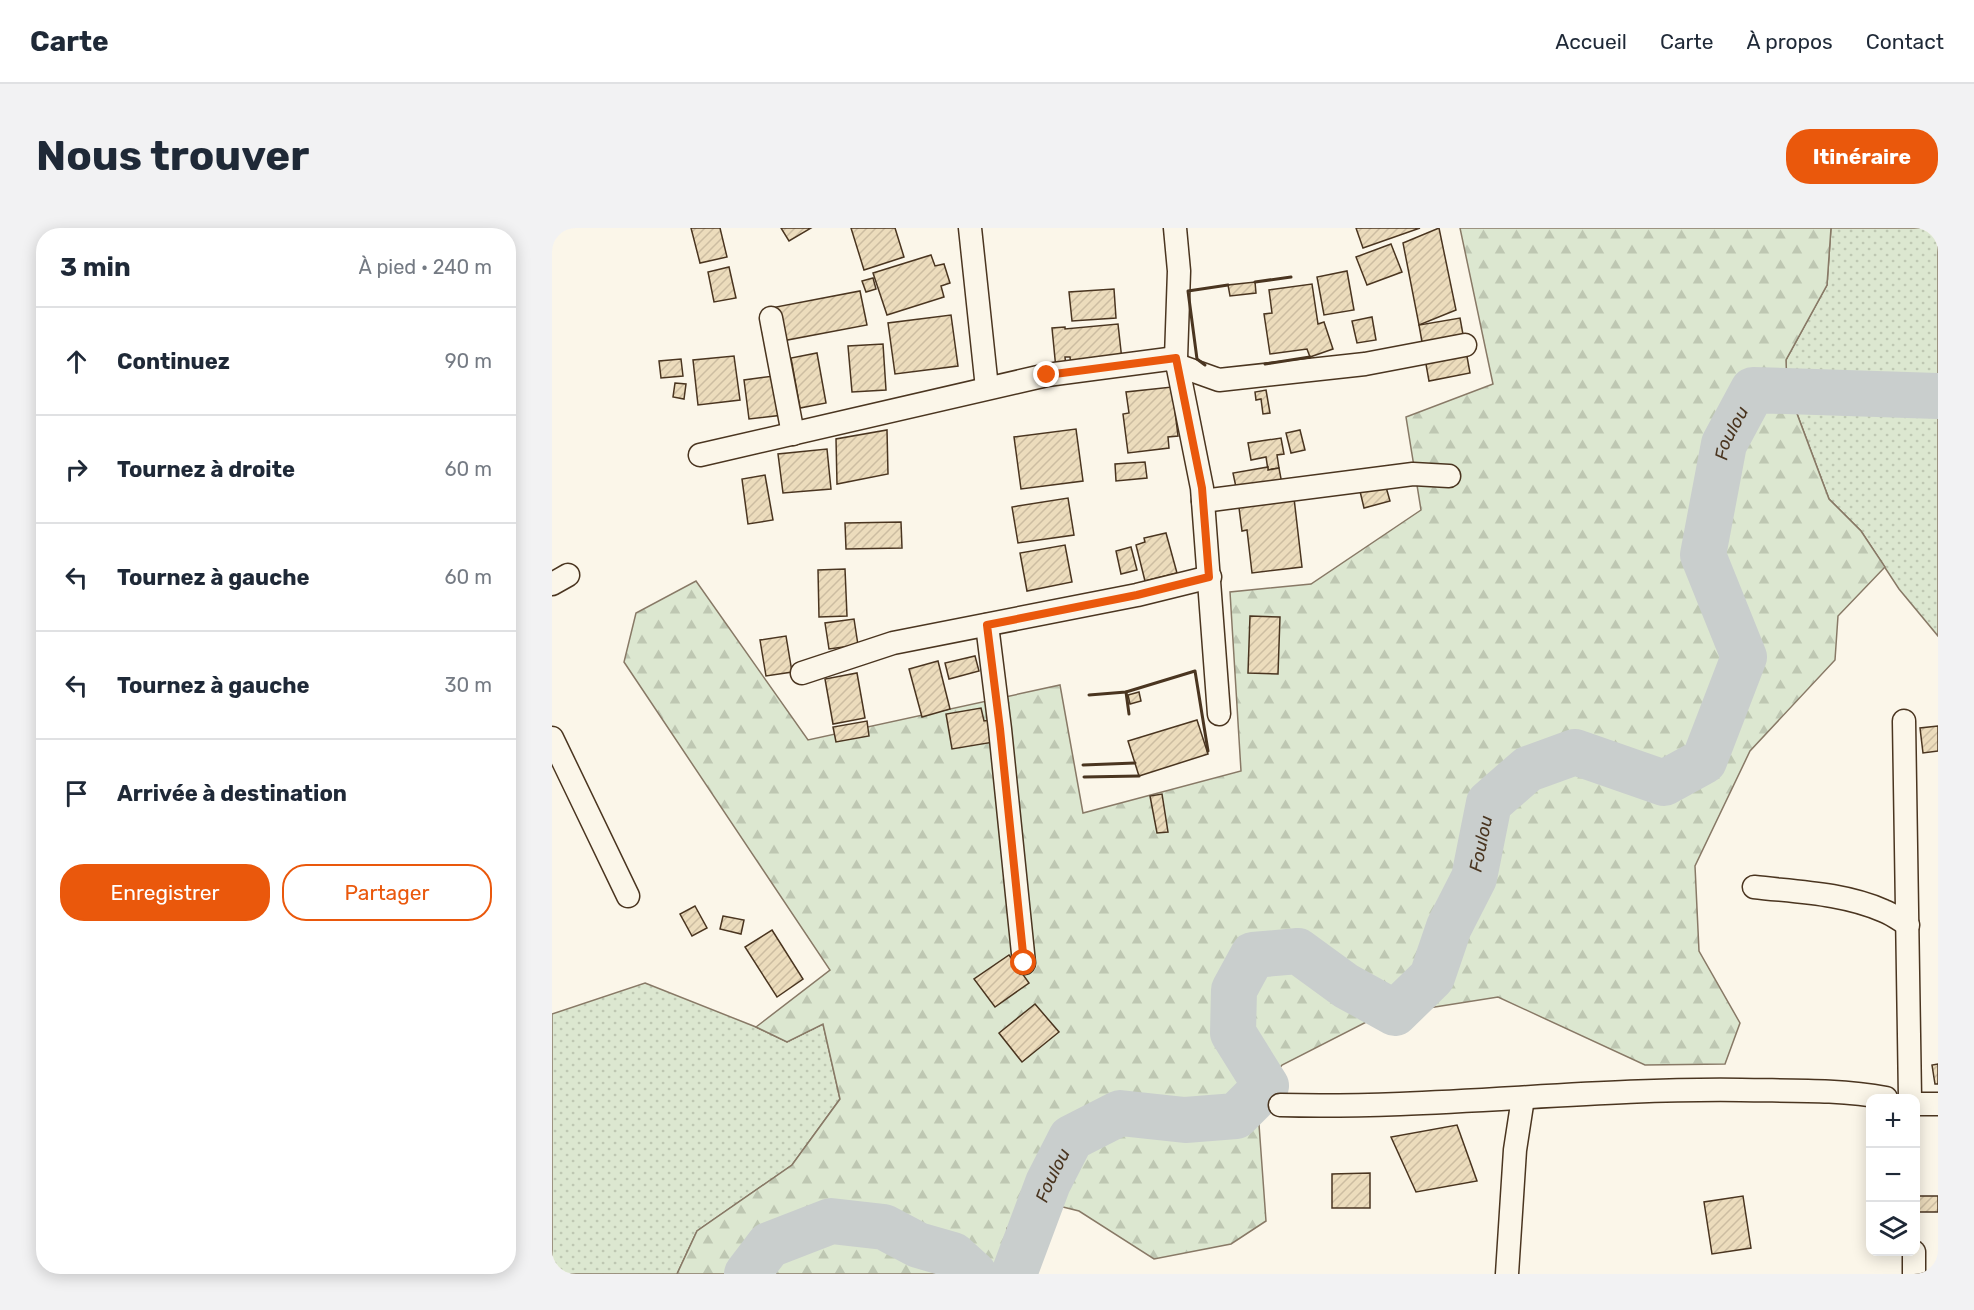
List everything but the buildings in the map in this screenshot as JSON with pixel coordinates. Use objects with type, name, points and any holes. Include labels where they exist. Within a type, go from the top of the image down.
[{"type":"street","points":[[970,228],[987,388]]},
{"type":"street","points":[[1175,228],[1179,271],[1176,362],[1203,501],[1219,714]]},
{"type":"street","points":[[771,318],[793,434]]},
{"type":"street","points":[[700,455],[1047,375],[1176,362],[1218,380],[1365,364],[1466,345]]},
{"type":"street","points":[[1203,501],[1413,474],[1449,476]]},
{"type":"street","points":[[802,673],[893,643],[1137,595],[1209,577]]},
{"type":"street","points":[[987,625],[1024,963]]},
{"type":"street","points":[[1904,721],[1910,1094]]},
{"type":"street","points":[[552,738],[628,896]]},
{"type":"street","points":[[1754,886],[1842,898],[1885,911],[1908,925]]},
{"type":"street","points":[[1280,1105],[1338,1107],[1674,1089],[1801,1091],[1866,1095]]},
{"type":"street","points":[[1507,1274],[1515,1150],[1523,1098]]},
{"type":"street","points":[[1920,1104],[1938,1104]]},
{"type":"street","points":[[1914,1256],[1914,1274]]},
{"type":"green space","points":[[1460,228],[1831,228],[1827,285],[1786,360],[1787,387],[1829,499],[1861,531],[1885,567],[1838,616],[1835,660],[1750,751],[1695,866],[1699,951],[1740,1023],[1725,1064],[1645,1065],[1498,997],[1378,1016],[1282,1065],[1257,1097],[1266,1221],[1231,1244],[1154,1259],[1079,1211],[1039,1201],[1007,1228],[1005,1269],[1008,1274],[677,1274],[697,1231],[792,1165],[840,1099],[823,1024],[787,1042],[756,1027],[830,970],[624,662],[636,613],[696,581],[808,740],[1060,685],[1083,813],[1241,771],[1230,592],[1311,584],[1421,510],[1406,417],[1493,384]]},
{"type":"green space","points":[[1831,228],[1938,228],[1938,636],[1899,589],[1861,531],[1829,499],[1787,387],[1786,360],[1827,285]]},
{"type":"green space","points":[[645,983],[756,1027],[787,1042],[823,1024],[840,1099],[792,1165],[697,1231],[677,1274],[552,1274],[552,1014]]},
{"type":"waterway","name":"Foulou","points":[[1014,1274],[1048,1183],[1071,1138],[1120,1113],[1185,1120],[1236,1116],[1266,1086],[1233,1033],[1234,990],[1253,955],[1298,951],[1346,986],[1395,1013],[1432,977],[1449,927],[1474,878],[1489,803],[1528,769],[1575,752],[1664,783],[1704,761],[1744,657],[1703,555],[1724,444],[1753,390],[1938,396]]},
{"type":"waterway","name":"Foulou","points":[[747,1274],[769,1245],[831,1221],[884,1227],[918,1245],[953,1255],[974,1274]]},
{"type":"wall","points":[[1255,282],[1291,277]]},
{"type":"wall","points":[[1205,365],[1197,359],[1188,291],[1228,285]]},
{"type":"wall","points":[[1265,364],[1310,357]]},
{"type":"wall","points":[[1089,695],[1126,692],[1195,671],[1208,751]]},
{"type":"wall","points":[[1126,692],[1129,714]]},
{"type":"wall","points":[[1083,765],[1135,763]]},
{"type":"wall","points":[[1084,777],[1139,776]]},
{"type":"route","points":[[1024,963],[987,625],[1137,595],[1209,577],[1202,488],[1176,358],[1047,375]]}]
